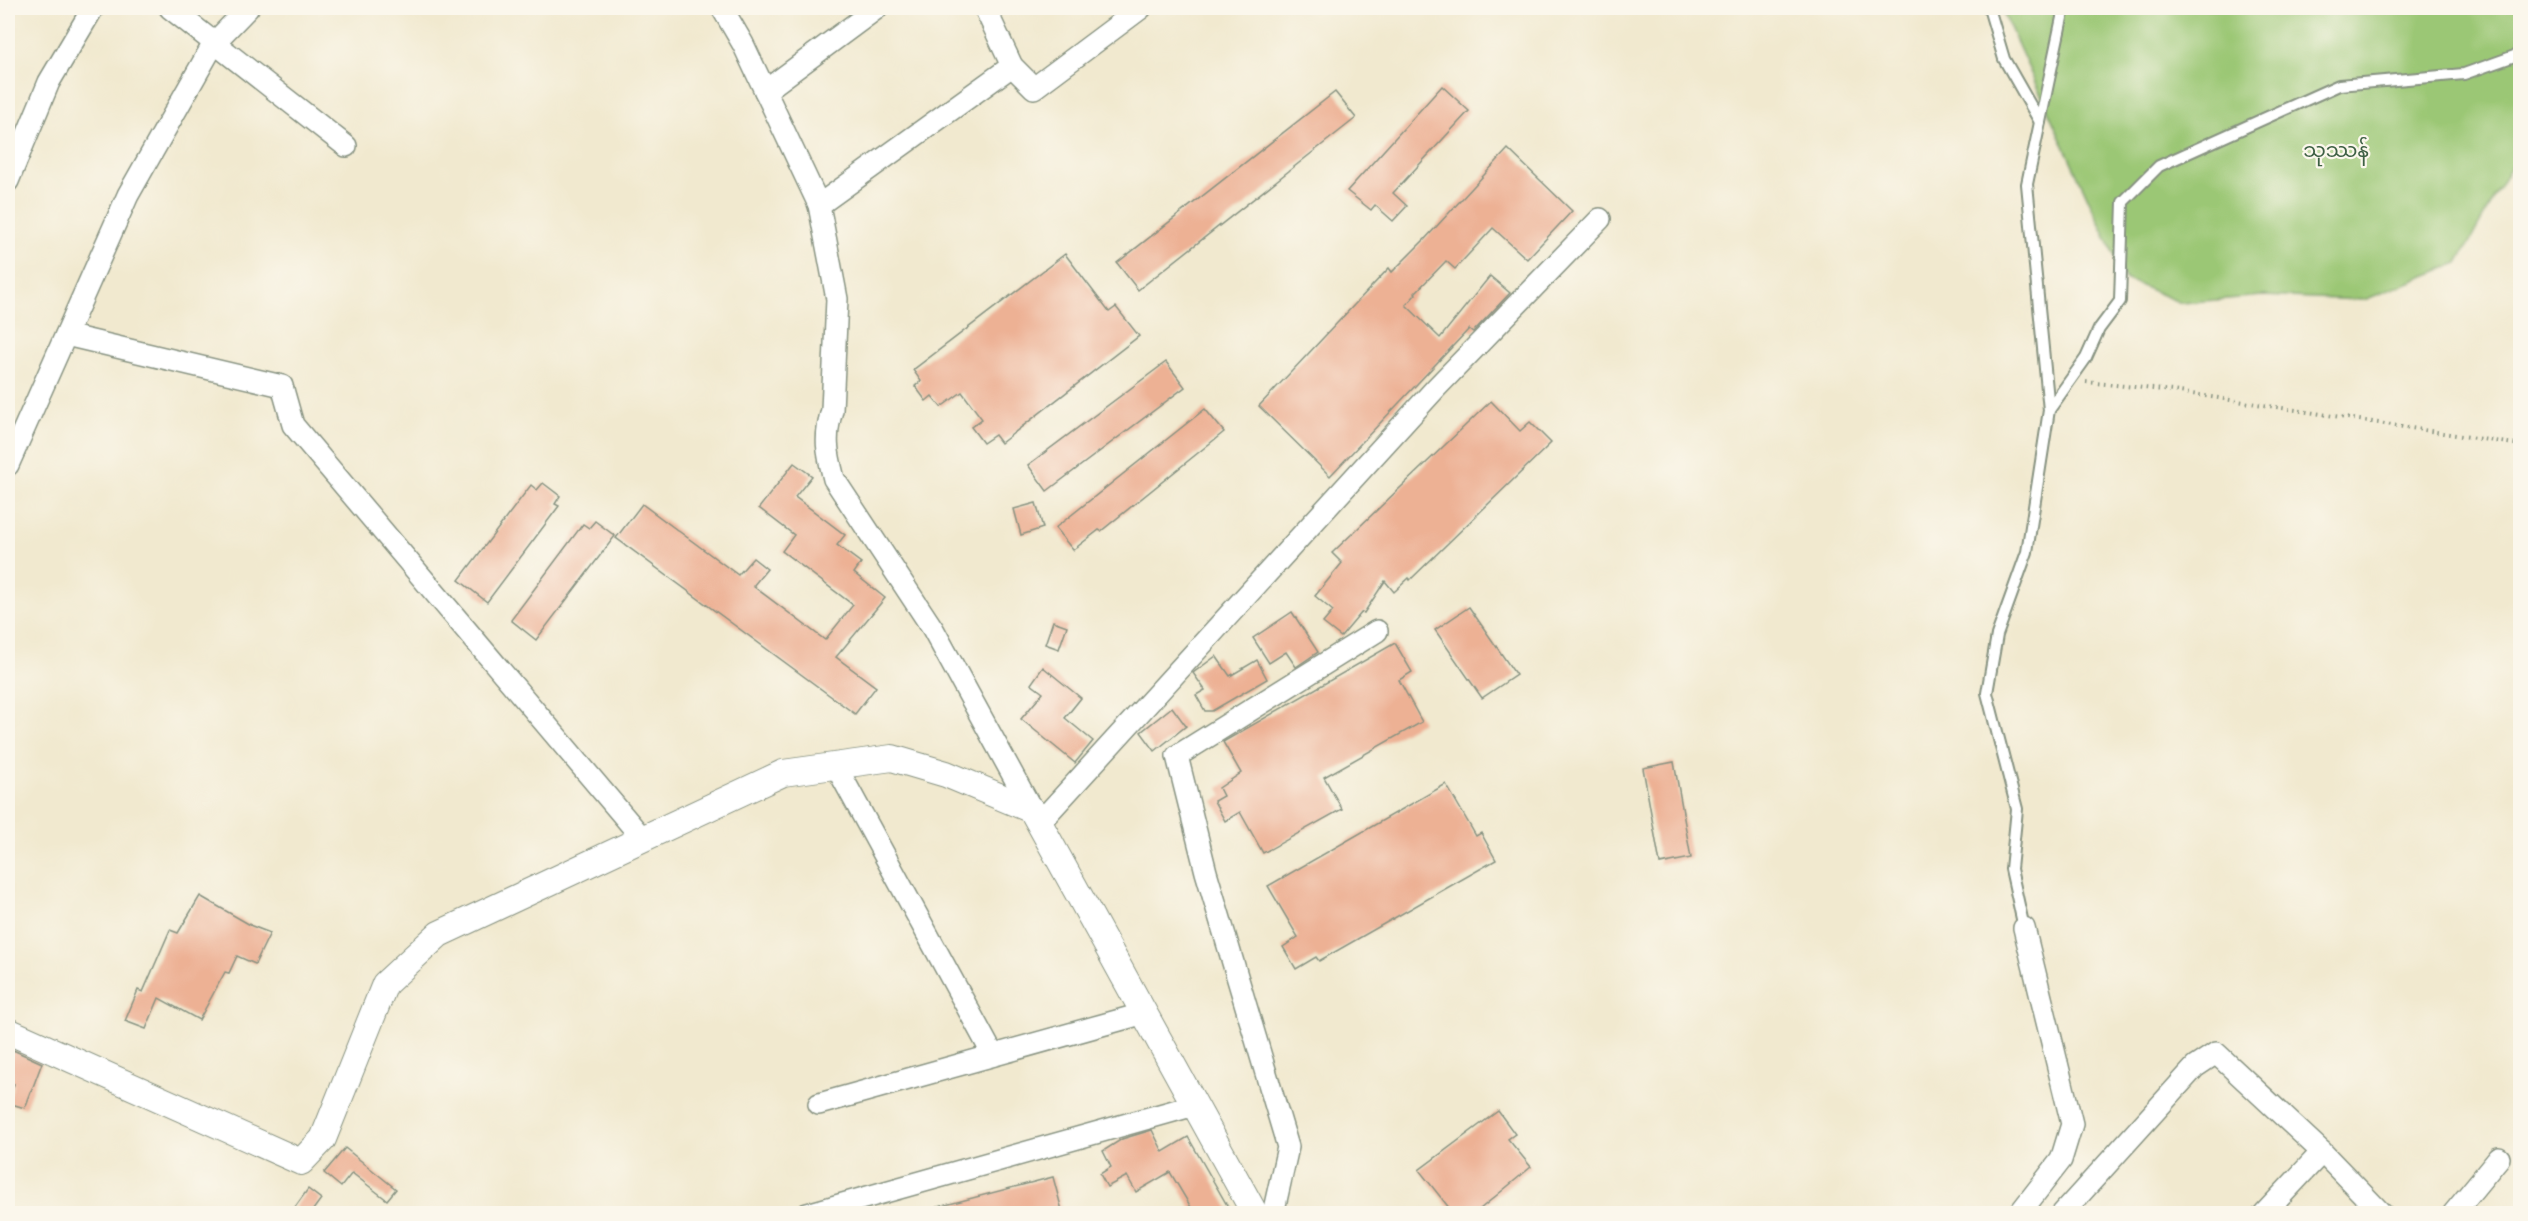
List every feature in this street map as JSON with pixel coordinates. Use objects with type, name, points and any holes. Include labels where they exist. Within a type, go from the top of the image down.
[{"type":"street","points":[[8,182],[49,82],[93,8]]},
{"type":"street","points":[[170,8],[346,147]]},
{"type":"street","points":[[8,465],[128,195],[214,43],[248,8]]},
{"type":"street","points":[[722,8],[765,91],[819,205],[837,299],[832,410],[827,428],[826,451],[834,479],[933,629],[1255,1214]]},
{"type":"street","points":[[765,91],[877,8]]},
{"type":"street","points":[[985,8],[1012,66],[1034,88],[1141,8]]},
{"type":"street","points":[[819,205],[1012,66]]},
{"type":"street","points":[[1036,816],[1436,387],[1600,219]]},
{"type":"street","points":[[66,334],[282,386],[293,425],[643,839]]},
{"type":"street","points":[[1273,1214],[1288,1147],[1206,872],[1177,756],[1377,631]]},
{"type":"street","points":[[8,1031],[301,1162],[323,1139],[385,984],[439,934],[783,773],[892,758],[946,774],[1036,816]]},
{"type":"street","points":[[836,766],[993,1055]]},
{"type":"street","points":[[2019,1214],[2061,1160],[2072,1124],[2024,928]]},
{"type":"street","points":[[819,1104],[1145,1013]]},
{"type":"street","points":[[2062,1214],[2195,1066],[2216,1053],[2322,1152],[2382,1214]]},
{"type":"street","points":[[807,1214],[1195,1105]]},
{"type":"street","points":[[2264,1214],[2322,1152]]},
{"type":"street","points":[[2453,1214],[2499,1158]]},
{"type":"lane","points":[[1989,8],[2004,59],[2040,122]]},
{"type":"lane","points":[[2024,928],[2011,869],[2017,809],[1987,693],[1996,635],[2027,552],[2049,410],[2027,184],[2064,8]]},
{"type":"lane","points":[[2511,8],[2520,14]]},
{"type":"lane","points":[[2049,410],[2086,358],[2099,329],[2120,301],[2123,202],[2160,166],[2339,86],[2464,74],[2520,54]]},
{"type":"path","points":[[2070,380],[2173,390],[2520,445]]},
{"type":"green space","name":"သုဿန်","points":[[2001,8],[2520,8],[2520,150],[2458,263],[2364,300],[2262,296],[2181,303],[2125,279]]},
{"type":"building","points":[[1442,86],[1469,111],[1393,193],[1407,206],[1393,221],[1375,205],[1371,210],[1347,191]]},
{"type":"building","points":[[1335,92],[1356,118],[1138,290],[1117,263]]},
{"type":"building","points":[[1508,149],[1572,211],[1527,259],[1493,228],[1455,269],[1446,261],[1415,293],[1406,305],[1440,338],[1490,276],[1510,293],[1473,332],[1469,329],[1330,476],[1259,406],[1389,268],[1392,272],[1425,239]]},
{"type":"building","points":[[1065,254],[1109,312],[1116,307],[1139,336],[1001,443],[995,435],[983,443],[971,427],[982,419],[962,392],[941,407],[932,396],[926,401],[915,386],[921,381],[913,370]]},
{"type":"building","points":[[1166,362],[1185,387],[1047,491],[1028,465]]},
{"type":"building","points":[[1491,401],[1520,431],[1530,422],[1551,443],[1410,580],[1409,578],[1394,592],[1385,581],[1364,613],[1362,612],[1341,637],[1323,623],[1333,611],[1315,596],[1342,563],[1332,553]]},
{"type":"building","points":[[1205,409],[1224,432],[1101,531],[1099,530],[1073,550],[1055,528]]},
{"type":"building","points":[[794,463],[812,476],[795,497],[845,535],[837,545],[861,563],[854,573],[885,598],[836,657],[876,687],[855,714],[616,538],[642,504],[738,575],[753,558],[767,569],[753,586],[825,640],[853,605],[782,551],[794,535],[759,508]]},
{"type":"building","points":[[543,483],[560,496],[555,504],[559,506],[487,602],[459,580],[531,485],[537,490]]},
{"type":"building","points":[[1036,503],[1043,528],[1021,535],[1014,509]]},
{"type":"building","points":[[595,521],[615,536],[536,640],[511,620],[583,524],[589,528]]},
{"type":"building","points":[[1469,607],[1516,675],[1482,698],[1435,630]]},
{"type":"building","points":[[1292,612],[1318,652],[1296,667],[1286,652],[1269,663],[1253,638]]},
{"type":"building","points":[[1053,621],[1067,626],[1059,649],[1045,644]]},
{"type":"building","points":[[1395,643],[1412,672],[1399,680],[1422,722],[1324,777],[1342,809],[1263,853],[1240,812],[1225,821],[1214,801],[1223,796],[1219,788],[1241,773],[1223,742]]},
{"type":"building","points":[[1216,656],[1230,676],[1257,660],[1267,679],[1212,711],[1205,711],[1196,695],[1205,690],[1193,673]]},
{"type":"building","points":[[1043,667],[1081,698],[1065,718],[1093,741],[1075,763],[1021,719],[1043,693],[1031,684]]},
{"type":"building","points":[[1172,707],[1186,726],[1155,751],[1141,732]]},
{"type":"building","points":[[1674,762],[1691,858],[1660,864],[1643,768]]},
{"type":"building","points":[[1446,784],[1476,836],[1481,833],[1496,860],[1319,961],[1316,957],[1296,969],[1283,947],[1298,937],[1268,886]]},
{"type":"building","points":[[200,896],[252,926],[270,933],[255,964],[237,956],[229,973],[225,972],[199,1020],[159,998],[146,1029],[125,1021],[138,990],[143,992],[170,930],[178,933]]},
{"type":"building","points":[[13,1050],[42,1063],[25,1108],[8,1103],[14,1084],[8,1081],[8,1065]]},
{"type":"building","points":[[1498,1111],[1515,1134],[1508,1139],[1531,1167],[1474,1214],[1454,1214],[1419,1170]]},
{"type":"building","points":[[1152,1130],[1163,1152],[1188,1137],[1232,1214],[1195,1214],[1170,1172],[1136,1192],[1127,1176],[1107,1187],[1100,1174],[1111,1167],[1103,1151],[1122,1139]]},
{"type":"building","points":[[345,1148],[396,1189],[387,1200],[352,1173],[341,1187],[324,1173]]},
{"type":"building","points":[[1053,1177],[1063,1214],[935,1214],[934,1208]]},
{"type":"building","points":[[308,1189],[321,1199],[310,1214],[290,1214]]}]
